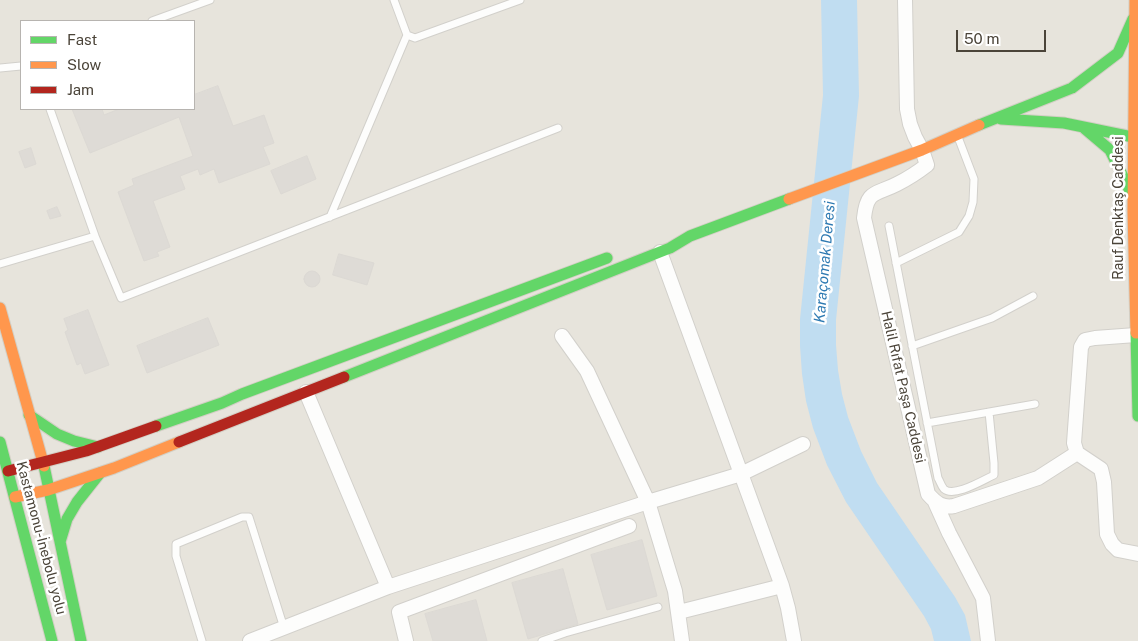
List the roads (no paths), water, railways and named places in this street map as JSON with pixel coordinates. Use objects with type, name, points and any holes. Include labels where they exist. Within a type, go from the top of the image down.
[{"type":"main road","name":"Rauf Denktaş Caddesi","points":[[1135,0],[1136,138],[1133,197],[1138,416]]},
{"type":"main road","points":[[15,497],[48,490],[100,473],[670,248],[690,236],[922,150],[1072,88],[1118,53],[1134,17]]},
{"type":"main road","points":[[994,119],[1064,122],[1136,138]]},
{"type":"main road","points":[[1083,126],[1110,150],[1133,197]]},
{"type":"main road","points":[[672,234],[690,236]]},
{"type":"main road","points":[[8,472],[98,447],[616,255]]},
{"type":"main road","points":[[0,308],[43,462],[81,641]]},
{"type":"main road","points":[[29,415],[57,434],[74,441],[98,447]]},
{"type":"main road","name":"Kastamonu-İnebolu yolu","points":[[0,442],[52,641]]},
{"type":"main road","points":[[60,542],[67,519],[77,502],[100,473]]},
{"type":"street","points":[[906,1],[907,109],[915,138],[922,150]]},
{"type":"street","name":"Halil Rıfat Paşa Caddesi","points":[[922,150],[926,165],[895,185],[875,192],[866,204],[864,218],[928,494],[935,502]]},
{"type":"street","points":[[660,252],[782,586],[794,641]]},
{"type":"street","points":[[1136,335],[1085,340],[1081,347],[1074,443],[1077,453],[1101,469],[1104,482],[1107,534],[1112,544],[1118,550],[1138,554]]},
{"type":"street","points":[[562,336],[587,372],[648,502],[675,591],[682,641]]},
{"type":"street","points":[[306,392],[388,587]]},
{"type":"street","points":[[250,641],[388,587],[648,502],[741,474],[803,444]]},
{"type":"street","points":[[935,502],[946,507],[954,506],[1038,478],[1077,453]]},
{"type":"street","points":[[935,502],[983,598],[988,641]]},
{"type":"street","points":[[406,641],[399,612],[629,526]]},
{"type":"street","points":[[679,612],[782,586]]},
{"type":"lane","points":[[155,20],[210,0]]},
{"type":"lane","points":[[394,0],[407,34],[415,38],[520,0]]},
{"type":"lane","points":[[330,216],[407,34]]},
{"type":"lane","points":[[0,68],[20,66]]},
{"type":"lane","points":[[50,110],[96,236],[121,298],[558,128]]},
{"type":"lane","points":[[896,263],[960,232],[969,216],[973,202],[974,179],[957,136]]},
{"type":"lane","name":"Halil Rıfat Paşa Caddesi","points":[[889,226],[938,478],[943,488],[950,492],[957,492],[994,475],[988,412]]},
{"type":"lane","points":[[0,264],[96,236]]},
{"type":"lane","name":"Halil Rıfat Paşa Caddesi","points":[[912,346],[992,318],[1033,296]]},
{"type":"lane","name":"Halil Rıfat Paşa Caddesi","points":[[927,423],[1035,404]]},
{"type":"lane","points":[[202,641],[176,556],[176,544],[242,516],[249,518],[284,628]]},
{"type":"lane","points":[[542,641],[658,607]]},
{"type":"water","name":"Karaçomak Deresi","points":[[821,0],[857,0],[859,96],[836,320],[838,370],[842,394],[848,417],[861,451],[877,483],[955,597],[965,615],[971,641],[934,641],[931,629],[924,616],[846,502],[827,465],[813,428],[806,401],[802,374],[800,319],[823,95]]}]
